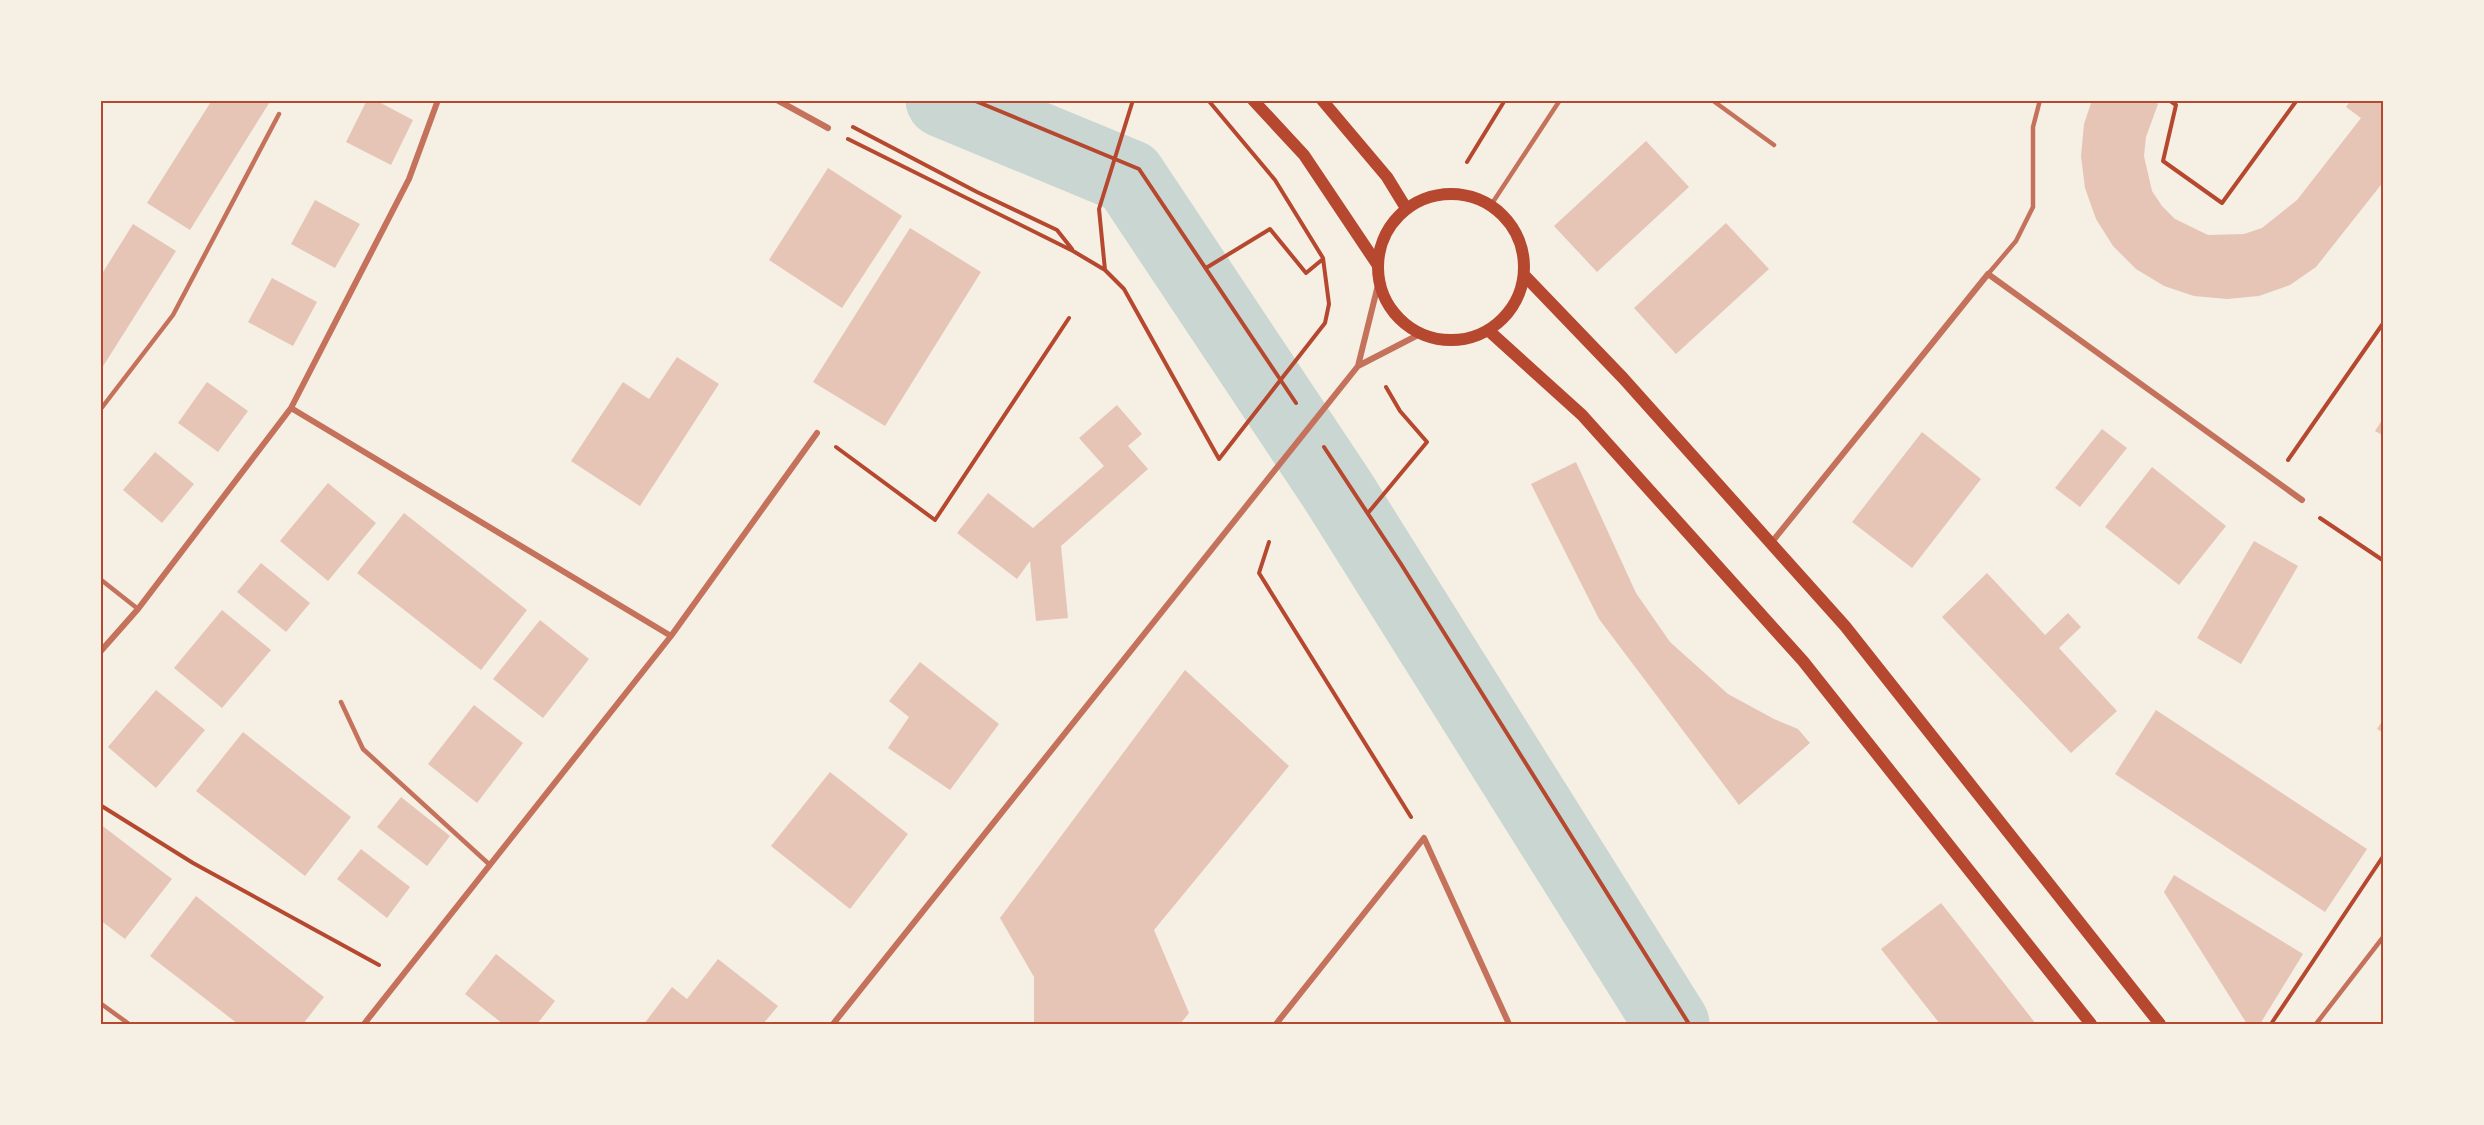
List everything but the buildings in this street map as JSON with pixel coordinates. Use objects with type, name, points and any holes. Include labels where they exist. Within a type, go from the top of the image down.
[{"type":"main road","points":[[1253,100],[1304,155],[1377,264]]},
{"type":"main road","points":[[1322,100],[1387,177],[1406,208]]},
{"type":"main road","points":[[1447,194],[1468,195],[1491,205],[1505,216],[1516,232],[1523,249],[1524,275],[1515,303],[1501,321],[1488,330],[1463,340],[1441,340],[1420,334],[1401,322],[1388,306],[1378,281],[1377,264],[1381,243],[1391,224],[1406,208],[1425,198],[1447,194]]},
{"type":"main road","points":[[1524,275],[1623,378],[1845,626],[2160,1024]]},
{"type":"main road","points":[[1488,330],[1582,416],[1803,661],[2091,1024]]},
{"type":"street","points":[[100,652],[138,609],[291,408],[410,179],[438,100]]},
{"type":"street","points":[[777,100],[828,128]]},
{"type":"street","points":[[1772,542],[1988,274],[2302,500]]},
{"type":"street","points":[[1359,366],[1378,281]]},
{"type":"street","points":[[833,1024],[1251,498],[1359,366],[1420,334]]},
{"type":"street","points":[[291,408],[671,636]]},
{"type":"street","points":[[364,1024],[671,636],[817,433]]},
{"type":"street","points":[[1276,1024],[1424,838],[1509,1024]]},
{"type":"lane","points":[[1491,205],[1560,100]]},
{"type":"lane","points":[[1712,100],[1774,145]]},
{"type":"lane","points":[[1988,274],[2016,240],[2033,207],[2033,127],[2040,100]]},
{"type":"lane","points":[[100,410],[174,315],[279,114]]},
{"type":"lane","points":[[100,579],[138,609]]},
{"type":"lane","points":[[341,702],[363,749],[490,865]]},
{"type":"lane","points":[[2316,1024],[2384,936]]},
{"type":"lane","points":[[100,1003],[129,1024]]},
{"type":"path","points":[[973,100],[1139,169],[1299,407]]},
{"type":"path","points":[[1105,270],[1099,209],[1133,100]]},
{"type":"path","points":[[828,128],[1073,251],[1105,270],[1124,289],[1219,459],[1325,323],[1329,304],[1323,258],[1275,180],[1208,100]]},
{"type":"path","points":[[1467,162],[1505,100]]},
{"type":"path","points":[[2169,100],[2176,105],[2163,161],[2222,203],[2297,100]]},
{"type":"path","points":[[828,128],[842,121],[977,192],[1058,230],[1073,251]]},
{"type":"path","points":[[1206,268],[1270,229],[1306,273],[1323,258]]},
{"type":"path","points":[[817,433],[935,520],[1070,318]]},
{"type":"path","points":[[2274,480],[2383,324]]},
{"type":"path","points":[[1368,513],[1427,442],[1400,411],[1386,387]]},
{"type":"path","points":[[1324,446],[1689,1024]]},
{"type":"path","points":[[2302,500],[2322,520],[2384,561]]},
{"type":"path","points":[[1269,542],[1259,573],[1424,838]]},
{"type":"path","points":[[100,805],[193,863],[400,977]]},
{"type":"path","points":[[2271,1024],[2384,855]]},
{"type":"waterway","points":[[943,100],[1129,177],[1338,491],[1672,1024]]}]
